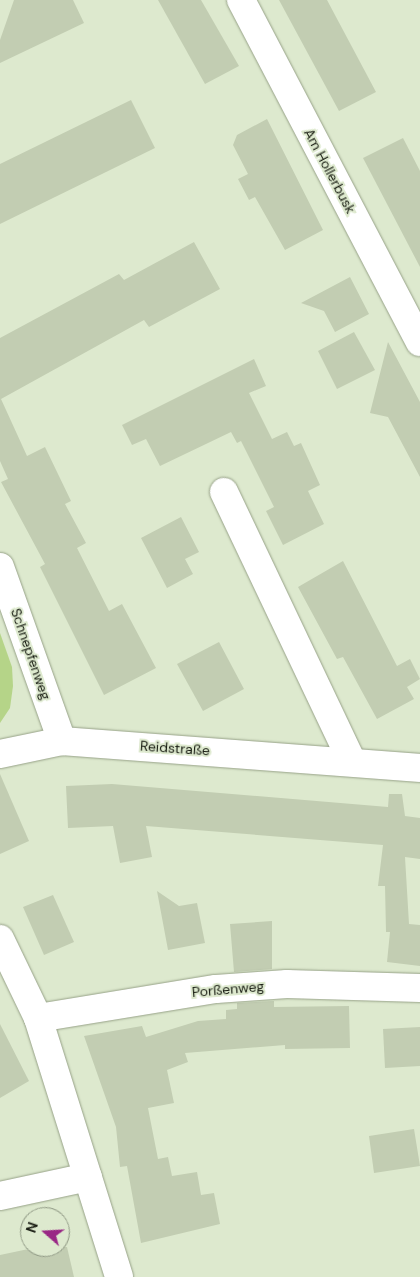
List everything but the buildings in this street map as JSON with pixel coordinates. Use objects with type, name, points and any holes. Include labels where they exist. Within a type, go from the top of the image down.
[{"type":"street","name":"Am Hollerbusk","points":[[241,0],[420,342]]},
{"type":"street","points":[[224,492],[351,760]]},
{"type":"street","name":"Schnepfenweg","points":[[0,567],[62,740]]},
{"type":"street","name":"Reidstraße","points":[[0,754],[62,740],[351,760],[420,768]]},
{"type":"street","points":[[0,939],[38,1018],[119,1277]]},
{"type":"street","name":"Porßenweg","points":[[38,1018],[216,989],[287,984],[420,988]]},
{"type":"street","points":[[0,1196],[88,1177]]},
{"type":"green space","points":[[0,633],[12,667],[13,686],[10,708],[0,723]]}]
